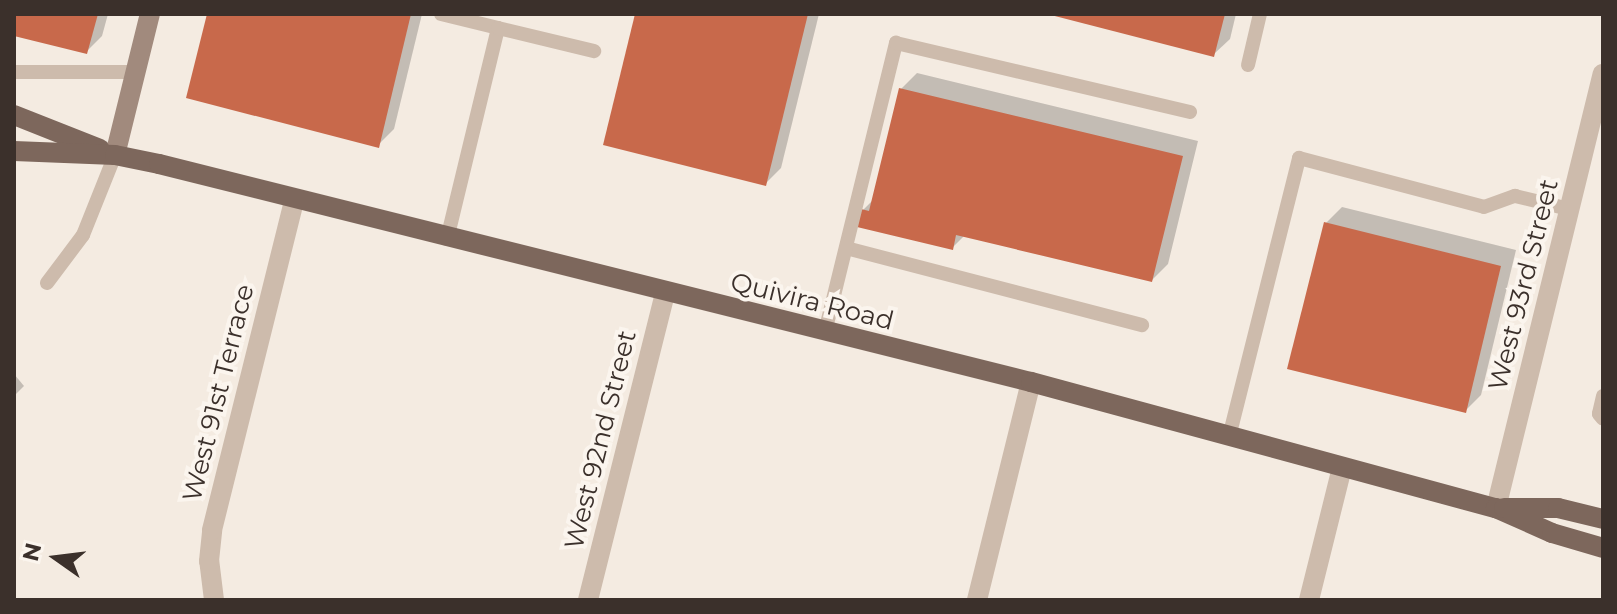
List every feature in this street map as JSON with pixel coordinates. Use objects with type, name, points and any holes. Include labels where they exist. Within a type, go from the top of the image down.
[{"type":"main road","name":"Quivira Road","points":[[14,115],[115,155],[1031,382],[1496,508],[1552,533],[1603,548]]},
{"type":"main road","name":"Quivira Road","points":[[14,151],[115,155]]},
{"type":"main road","name":"Quivira Road","points":[[1496,508],[1558,508],[1603,519]]},
{"type":"street","points":[[115,155],[150,14]]},
{"type":"street","name":"West 93rd Street","points":[[1496,508],[1603,74]]},
{"type":"street","name":"West 91st Terrace","points":[[214,600],[212,530],[294,201]]},
{"type":"street","name":"West 92nd Street","points":[[588,600],[665,293]]},
{"type":"street","points":[[977,600],[1031,382]]},
{"type":"street","points":[[1309,600],[1342,468]]},
{"type":"lane","points":[[441,14],[594,51]]},
{"type":"lane","points":[[1248,65],[1260,14]]},
{"type":"lane","points":[[447,239],[498,28]]},
{"type":"lane","points":[[825,332],[896,43],[1190,112]]},
{"type":"lane","points":[[14,72],[135,72]]},
{"type":"lane","points":[[47,283],[83,235],[115,155]]},
{"type":"lane","points":[[1229,437],[1299,158],[1484,207],[1515,196],[1569,209]]},
{"type":"lane","points":[[846,248],[1142,325]]},
{"type":"lane","points":[[1603,396],[1599,414],[1603,419]]},
{"type":"building","points":[[14,14],[98,14],[87,54],[14,36]]},
{"type":"building","points":[[207,14],[411,14],[379,148],[186,98]]},
{"type":"building","points":[[635,14],[808,14],[766,186],[603,145]]},
{"type":"building","points":[[1047,14],[1225,14],[1214,57]]},
{"type":"building","points":[[899,88],[1183,156],[1152,282],[956,235],[953,250],[857,227],[861,209],[869,211]]},
{"type":"building","points":[[1324,222],[1501,266],[1466,413],[1287,369]]}]
